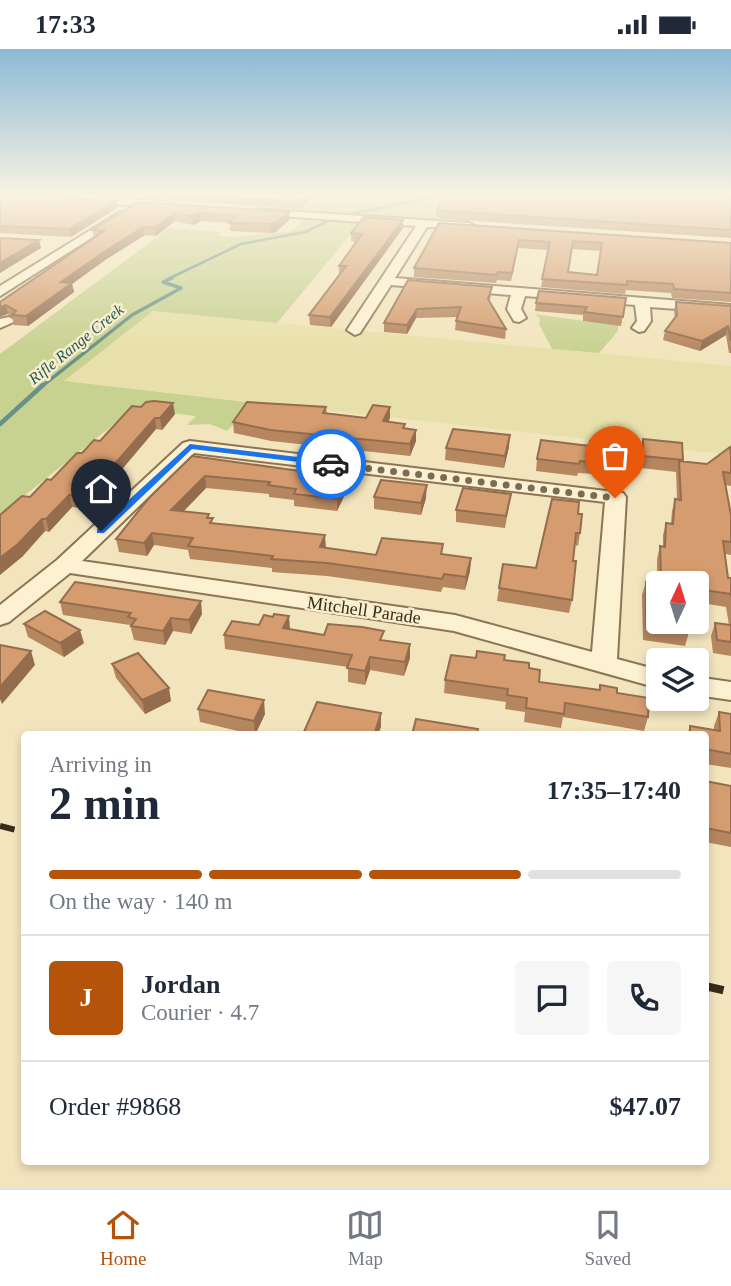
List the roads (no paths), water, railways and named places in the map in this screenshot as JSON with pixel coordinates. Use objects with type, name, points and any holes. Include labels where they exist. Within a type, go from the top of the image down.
[{"type":"street","points":[[0,292],[69,247]]},
{"type":"street","points":[[355,330],[409,247]]},
{"type":"street","points":[[387,281],[731,309]]},
{"type":"street","points":[[519,292],[514,309],[519,318]]},
{"type":"street","points":[[639,328],[644,321],[642,302]]},
{"type":"street","points":[[0,617],[65,565],[195,441],[615,498],[604,664]]},
{"type":"street","name":"Mitchell Parade","points":[[65,565],[455,623],[646,676]]},
{"type":"street","points":[[709,687],[731,691]]},
{"type":"waterway","name":"Rifle Range Creek","points":[[168,279],[234,247]]},
{"type":"waterway","name":"Rifle Range Creek","points":[[41,387],[132,315],[181,288],[163,282],[172,278]]},
{"type":"waterway","name":"Rifle Range Creek","points":[[0,424],[43,385]]},
{"type":"railway","points":[[0,826],[21,831]]},
{"type":"railway","points":[[709,987],[731,992]]}]
